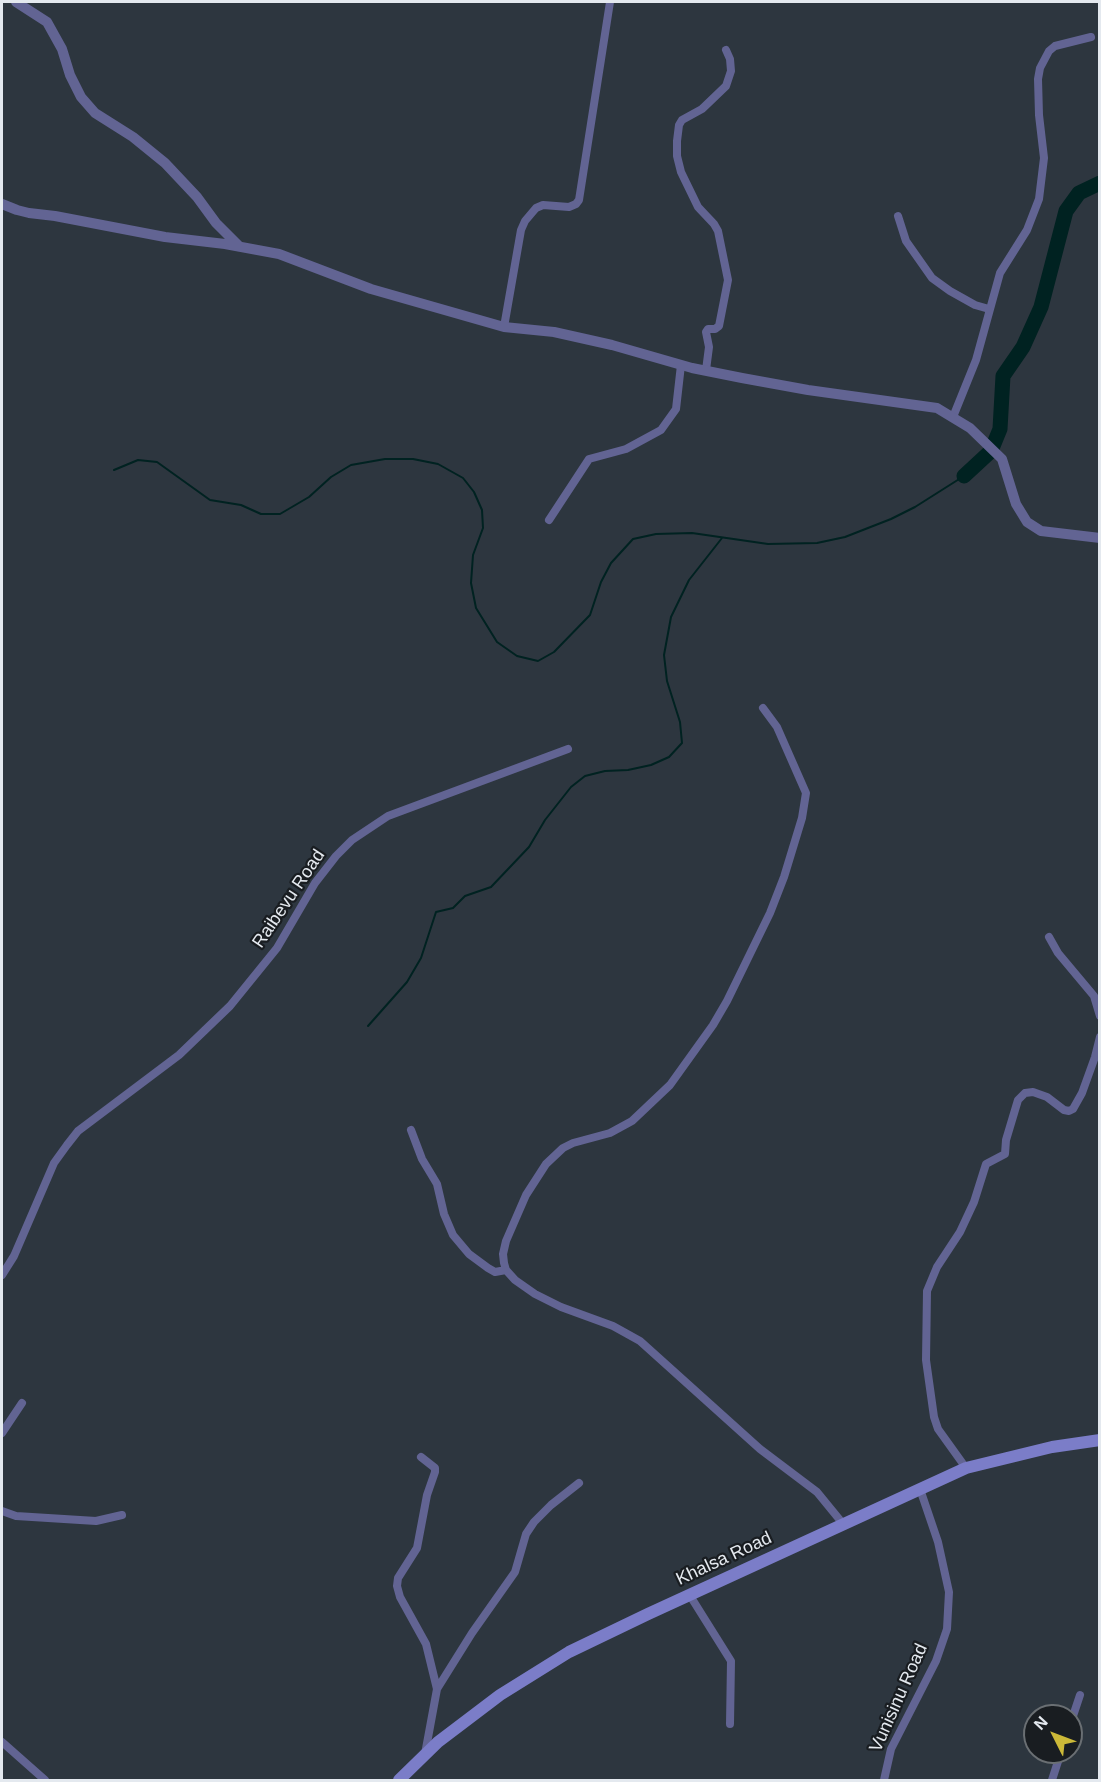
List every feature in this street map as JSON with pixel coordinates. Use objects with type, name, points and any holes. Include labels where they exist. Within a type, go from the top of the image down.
[{"type":"main road","name":"Khalsa Road","points":[[399,1780],[438,1742],[500,1695],[569,1652],[689,1594],[966,1468],[1052,1447],[1100,1440]]},
{"type":"street","points":[[16,2],[47,22],[62,49],[70,75],[81,97],[95,113],[133,137],[165,164],[240,247]]},
{"type":"street","points":[[504,327],[521,230],[525,221],[536,208],[543,205],[569,207],[579,200],[610,2]]},
{"type":"street","points":[[953,417],[976,360],[1000,273],[1027,230],[1039,199],[1044,159],[1039,115],[1040,68],[1049,51],[1055,46],[1091,37]]},
{"type":"street","points":[[706,370],[709,347],[706,332],[717,328],[720,324],[728,280],[718,231],[698,207],[681,172],[677,156],[677,141],[679,124],[682,120],[702,109],[726,86],[731,71],[730,59],[726,50]]},
{"type":"street","points":[[2,204],[29,213],[279,254],[371,289],[504,327],[554,332],[612,345],[681,365],[808,390],[938,408],[970,428],[1002,459],[1016,504],[1027,522],[1041,531],[1100,538]]},
{"type":"street","points":[[898,216],[906,241],[932,278],[958,296],[989,309]]},
{"type":"street","points":[[549,520],[589,459],[626,448],[661,430],[676,409],[681,365]]},
{"type":"street","points":[[763,708],[777,727],[806,793],[802,818],[770,913],[727,1001],[713,1025],[670,1085],[633,1121],[610,1133],[585,1139],[563,1148],[546,1164],[526,1195],[506,1241],[503,1254],[506,1270],[515,1280],[535,1294],[561,1307],[613,1326],[640,1341],[760,1449],[817,1492],[844,1525]]},
{"type":"street","name":"Raibevu Road","points":[[2,1275],[14,1256],[54,1163],[78,1131],[179,1055],[230,1006],[277,948],[315,883],[352,840],[388,816],[568,749]]},
{"type":"street","points":[[1049,937],[1058,953],[1094,996],[1100,1016]]},
{"type":"street","points":[[966,1468],[938,1429],[934,1417],[926,1360],[927,1292],[937,1267],[960,1232],[974,1202],[986,1164],[1005,1154],[1006,1140],[1018,1101],[1025,1093],[1034,1092],[1047,1097],[1064,1110],[1073,1109],[1082,1093],[1100,1037]]},
{"type":"street","points":[[411,1130],[419,1153],[436,1184],[444,1214],[453,1235],[469,1254],[488,1268],[495,1272],[506,1270]]},
{"type":"street","points":[[2,1433],[22,1403]]},
{"type":"street","points":[[421,1457],[435,1468],[435,1472],[427,1495],[417,1548],[398,1578],[397,1591],[426,1644],[437,1689]]},
{"type":"street","points":[[425,1754],[437,1689],[472,1633],[515,1572],[526,1533],[551,1505],[579,1483]]},
{"type":"street","name":"Vunisinu Road","points":[[884,1780],[891,1749],[936,1661],[947,1629],[949,1592],[938,1542],[920,1489]]},
{"type":"street","points":[[2,1511],[16,1516],[96,1521],[122,1515]]},
{"type":"street","points":[[689,1594],[731,1661],[730,1724]]},
{"type":"street","points":[[1077,1704],[1080,1695]]},
{"type":"street","points":[[2,1742],[45,1780]]},
{"type":"street","points":[[1052,1780],[1057,1764]]},
{"type":"waterway","points":[[964,476],[991,451],[1000,429],[1003,376],[1023,347],[1041,307],[1066,211],[1079,193],[1100,183]]},
{"type":"waterway","points":[[114,470],[138,460],[157,462],[210,500],[241,505],[261,514],[280,514],[309,497],[331,477],[351,465],[385,459],[413,459],[438,464],[463,478],[474,492],[482,510],[483,528],[473,555],[471,583],[476,608],[497,642],[517,656],[538,661],[554,652],[590,615],[601,582],[611,563],[633,539],[656,534],[692,533],[768,544],[817,543],[845,537],[891,519],[915,507],[964,476]]},
{"type":"waterway","points":[[368,1026],[407,982],[421,958],[436,912],[453,908],[465,896],[491,887],[529,847],[545,820],[571,787],[585,776],[651,765],[669,757],[682,743],[680,722],[667,681],[664,655],[671,617],[689,580],[722,538]]}]
